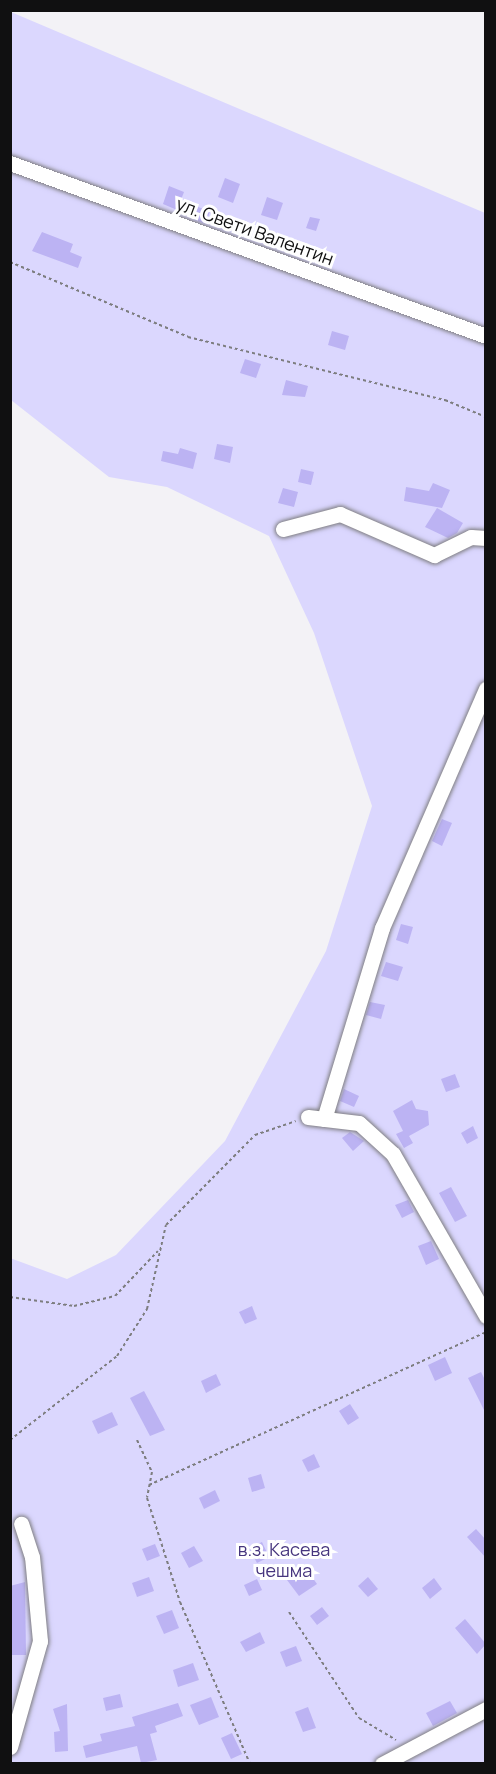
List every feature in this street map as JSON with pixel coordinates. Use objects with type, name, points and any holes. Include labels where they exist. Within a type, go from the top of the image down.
[{"type":"street","name":"ул. Свети Валентин","points":[[10,163],[486,336]]},
{"type":"street","points":[[283,529],[340,514],[434,555],[471,537],[486,538]]},
{"type":"street","points":[[486,689],[382,928],[316,1118],[359,1123],[393,1154],[486,1316]]},
{"type":"street","points":[[10,1747],[40,1641],[32,1557],[21,1524]]},
{"type":"street","points":[[382,1764],[486,1709]]},
{"type":"path","points":[[10,262],[188,336],[445,400],[486,417]]},
{"type":"path","points":[[10,1440],[117,1356],[147,1309],[158,1251],[166,1225],[255,1135],[316,1118]]},
{"type":"path","points":[[10,1297],[74,1306],[115,1296],[158,1251]]},
{"type":"path","points":[[149,1485],[486,1332]]},
{"type":"path","points":[[137,1440],[152,1472],[147,1498],[180,1602],[250,1764]]},
{"type":"path","points":[[289,1612],[359,1718],[411,1749]]},
{"type":"green space","name":"в.з. Касева чешма","points":[[11,12],[485,213],[485,1763],[11,1763],[10,1258],[67,1279],[116,1255],[225,1141],[326,951],[372,806],[314,633],[269,536],[167,487],[109,477],[11,400]]},
{"type":"building","points":[[225,178],[240,184],[233,203],[218,197]]},
{"type":"building","points":[[169,186],[184,192],[177,210],[163,204]]},
{"type":"building","points":[[267,197],[283,203],[277,220],[261,215]]},
{"type":"building","points":[[198,207],[210,211],[206,224],[194,220]]},
{"type":"building","points":[[310,217],[320,219],[316,231],[306,228]]},
{"type":"building","points":[[42,232],[73,244],[70,252],[82,257],[78,268],[32,251]]},
{"type":"building","points":[[332,331],[349,336],[345,350],[328,345]]},
{"type":"building","points":[[245,359],[261,364],[256,378],[240,373]]},
{"type":"building","points":[[286,380],[308,386],[305,397],[282,395]]},
{"type":"building","points":[[217,444],[233,447],[230,463],[214,459]]},
{"type":"building","points":[[180,448],[197,453],[193,469],[161,461],[163,451],[178,454]]},
{"type":"building","points":[[301,469],[314,472],[311,485],[298,482]]},
{"type":"building","points":[[433,483],[450,490],[442,508],[404,501],[406,487],[429,491]]},
{"type":"building","points":[[283,488],[298,492],[294,507],[278,503]]},
{"type":"building","points":[[437,508],[463,523],[457,533],[448,538],[425,527]]},
{"type":"building","points":[[442,819],[452,823],[442,846],[432,841]]},
{"type":"building","points":[[401,924],[413,927],[408,944],[396,940]]},
{"type":"building","points":[[386,962],[403,967],[398,981],[381,976]]},
{"type":"building","points":[[370,1002],[385,1005],[381,1019],[366,1015]]},
{"type":"building","points":[[455,1074],[460,1087],[446,1092],[441,1079]]},
{"type":"building","points":[[344,1089],[359,1096],[354,1107],[340,1101]]},
{"type":"building","points":[[412,1100],[416,1109],[428,1111],[429,1125],[409,1136],[413,1143],[404,1148],[396,1134],[403,1131],[393,1111]]},
{"type":"building","points":[[473,1126],[478,1138],[467,1144],[461,1133]]},
{"type":"building","points":[[350,1132],[364,1141],[353,1151],[342,1138]]},
{"type":"building","points":[[451,1187],[467,1216],[455,1222],[439,1193]]},
{"type":"building","points":[[408,1200],[414,1212],[402,1218],[395,1205]]},
{"type":"building","points":[[431,1241],[439,1259],[426,1265],[418,1246]]},
{"type":"building","points":[[252,1306],[257,1319],[245,1324],[239,1312]]},
{"type":"building","points":[[445,1357],[452,1373],[435,1381],[428,1365]]},
{"type":"building","points":[[481,1372],[486,1382],[486,1414],[468,1378]]},
{"type":"building","points":[[216,1374],[221,1385],[206,1393],[201,1381]]},
{"type":"building","points":[[144,1391],[165,1430],[150,1436],[130,1398]]},
{"type":"building","points":[[350,1404],[359,1418],[348,1425],[339,1411]]},
{"type":"building","points":[[112,1412],[118,1425],[98,1434],[92,1421]]},
{"type":"building","points":[[314,1454],[320,1467],[308,1472],[302,1460]]},
{"type":"building","points":[[261,1474],[265,1488],[252,1492],[248,1478]]},
{"type":"building","points":[[215,1490],[220,1501],[204,1509],[199,1498]]},
{"type":"building","points":[[476,1529],[486,1540],[486,1558],[467,1537]]},
{"type":"building","points":[[262,1542],[269,1557],[257,1563],[249,1548]]},
{"type":"building","points":[[155,1544],[160,1556],[147,1561],[142,1549]]},
{"type":"building","points":[[194,1546],[203,1561],[189,1568],[181,1553]]},
{"type":"building","points":[[305,1567],[317,1584],[299,1596],[287,1580]]},
{"type":"building","points":[[149,1577],[154,1591],[137,1597],[132,1583]]},
{"type":"building","points":[[368,1577],[378,1589],[368,1597],[358,1586]]},
{"type":"building","points":[[434,1578],[442,1589],[430,1599],[422,1588]]},
{"type":"building","points":[[257,1579],[262,1590],[249,1596],[244,1585]]},
{"type":"building","points":[[25,1582],[26,1655],[12,1655],[10,1586]]},
{"type":"building","points":[[322,1607],[329,1616],[317,1625],[310,1616]]},
{"type":"building","points":[[172,1610],[179,1628],[164,1634],[156,1616]]},
{"type":"building","points":[[465,1619],[486,1644],[477,1654],[455,1628]]},
{"type":"building","points":[[260,1632],[265,1643],[246,1652],[240,1642]]},
{"type":"building","points":[[296,1646],[302,1661],[286,1667],[280,1652]]},
{"type":"building","points":[[193,1663],[199,1680],[178,1687],[173,1670]]},
{"type":"building","points":[[120,1694],[123,1707],[106,1711],[103,1698]]},
{"type":"building","points":[[211,1697],[219,1717],[199,1725],[190,1705]]},
{"type":"building","points":[[450,1701],[457,1713],[433,1726],[426,1713]]},
{"type":"building","points":[[178,1703],[183,1716],[155,1726],[157,1732],[150,1734],[157,1760],[141,1763],[137,1746],[86,1758],[83,1746],[102,1741],[100,1734],[135,1726],[132,1717]]},
{"type":"building","points":[[67,1704],[68,1751],[55,1752],[54,1732],[60,1731],[53,1709]]},
{"type":"building","points":[[308,1707],[316,1728],[303,1732],[295,1712]]},
{"type":"building","points":[[232,1733],[242,1754],[231,1759],[221,1738]]}]
